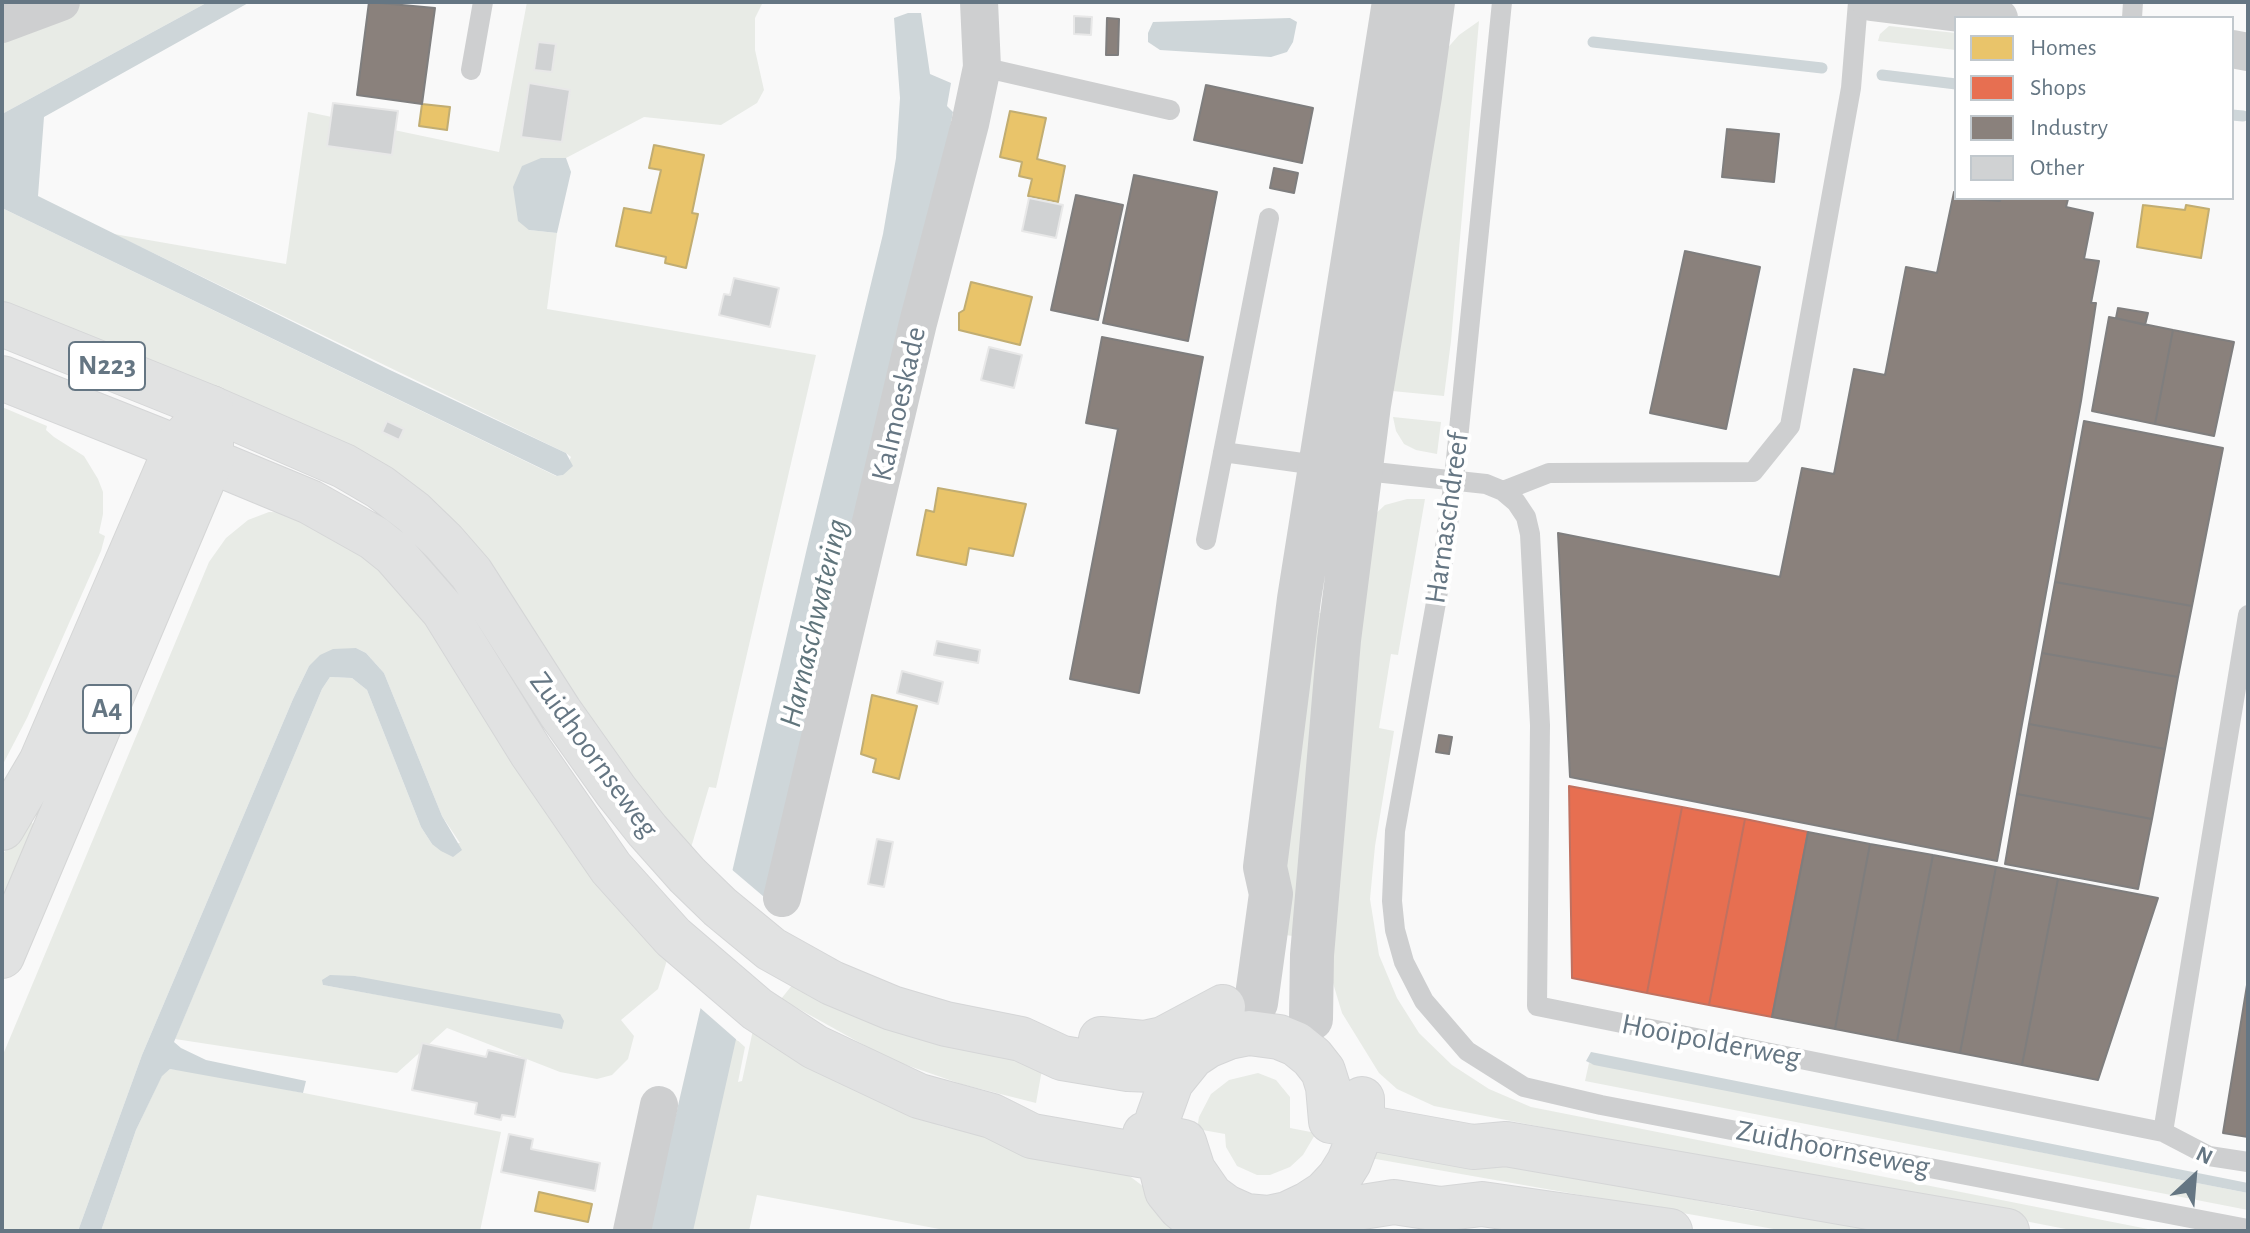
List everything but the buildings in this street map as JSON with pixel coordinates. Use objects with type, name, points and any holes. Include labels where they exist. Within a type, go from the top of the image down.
[{"type":"main road","name":"N223","points":[[2,324],[211,408]]},
{"type":"main road","name":"N223","points":[[2,378],[194,454]]},
{"type":"main road","points":[[194,454],[211,408]]},
{"type":"main road","name":"Zuidhoornseweg","points":[[211,408],[344,466],[380,487],[413,512],[471,573],[616,791],[687,875],[771,949],[832,983],[892,1008],[946,1024],[1021,1039],[1062,1058],[1128,1069],[1179,1050]]},
{"type":"main road","name":"Zuidhoornseweg","points":[[194,454],[310,502],[374,538],[394,554],[443,610],[531,752],[611,868],[673,937],[757,1009],[815,1047],[919,1096],[992,1116],[1032,1136],[1156,1147],[1184,1142],[1200,1184],[1226,1207],[1246,1216],[1268,1218],[1287,1214],[1325,1193],[1350,1189]]},
{"type":"main road","name":"A4","points":[[2,828],[41,762],[194,454]]},
{"type":"main road","name":"A4","points":[[2,956],[194,454]]},
{"type":"main road","points":[[1209,1231],[1180,1207],[1167,1191],[1156,1147],[1164,1097],[1179,1050],[1207,1046],[1229,1037],[1244,1014],[1288,1009],[1311,1019],[1340,1046],[1355,1075],[1362,1114],[1350,1189],[1316,1231]]},
{"type":"main road","name":"Zuidhoornseweg","points":[[1244,1014],[1279,1037],[1296,1044],[1312,1057],[1323,1071],[1328,1087],[1331,1121],[1362,1114],[1473,1147],[1506,1144],[2007,1231]]},
{"type":"main road","points":[[1350,1189],[1445,1184],[1482,1204],[1670,1231]]},
{"type":"street","points":[[2,24],[61,2]]},
{"type":"street","name":"Kalmoeskade","points":[[782,898],[918,323],[970,124],[982,67],[979,2]]},
{"type":"street","points":[[1311,1019],[1312,955],[1336,670],[1339,468],[1394,2]]},
{"type":"street","points":[[1244,1014],[1271,894],[1265,867],[1339,468],[1433,2]]},
{"type":"street","points":[[1871,2],[1983,16]]},
{"type":"street","points":[[632,1231],[659,1105]]},
{"type":"lane","points":[[471,70],[483,2]]},
{"type":"lane","name":"Harnaschdreef","points":[[1440,1022],[1424,1001],[1404,962],[1395,930],[1392,901],[1395,831],[1442,569],[1454,479],[1502,2]]},
{"type":"lane","points":[[1223,452],[1339,468],[1454,479],[1486,484],[1503,491],[1549,473],[1753,472],[1790,426],[1851,88],[1858,2]]},
{"type":"lane","points":[[982,67],[1170,110]]},
{"type":"lane","points":[[1206,540],[1269,218]]},
{"type":"lane","name":"Hooipolderweg","points":[[1503,491],[1516,502],[1528,525],[1536,627],[1540,725],[1537,1006],[2163,1132]]},
{"type":"lane","points":[[2248,615],[2163,1132],[2209,1156],[2248,1162]]},
{"type":"lane","name":"Zuidhoornseweg","points":[[1440,1022],[1467,1051],[1524,1087],[1601,1105],[2248,1229]]},
{"type":"shaded area","points":[[85,2],[208,2],[2,114],[2,37]]},
{"type":"shaded area","points":[[527,2],[763,2],[755,18],[755,50],[764,90],[757,103],[721,125],[644,117],[566,158],[541,158],[529,230],[557,233],[547,309],[816,355],[716,788],[709,787],[690,851],[668,827],[474,556],[2,308],[2,208],[556,476],[563,475],[571,457],[566,453],[114,234],[286,264],[308,112],[499,152]]},
{"type":"shaded area","points":[[1479,21],[1444,396],[1392,391],[1444,52],[1459,35]]},
{"type":"shaded area","points":[[1889,26],[1954,33],[1954,50],[1878,41],[1880,34]]},
{"type":"shaded area","points":[[2,407],[47,426],[46,430],[54,437],[84,456],[103,492],[99,533],[105,536],[27,718],[2,766]]},
{"type":"shaded area","points":[[1393,417],[1441,422],[1437,454],[1404,444],[1396,431]]},
{"type":"shaded area","points":[[1407,499],[1425,499],[1398,655],[1391,654],[1379,728],[1394,731],[1375,846],[1370,899],[1379,955],[1397,998],[1419,1033],[1452,1065],[1489,1089],[1531,1107],[2158,1231],[2076,1231],[1434,1106],[1397,1089],[1379,1073],[1342,1013],[1333,983],[1330,901],[1370,519],[1385,505]]},
{"type":"shaded area","points":[[269,512],[302,513],[382,558],[668,957],[658,989],[621,1020],[634,1036],[628,1059],[612,1075],[597,1079],[560,1072],[447,1028],[397,1073],[175,1039],[322,689],[330,677],[352,678],[367,690],[421,827],[432,844],[460,843],[442,816],[384,673],[366,653],[356,648],[309,666],[293,699],[142,1055],[78,1231],[2,1231],[2,1057],[209,562],[226,538],[248,520]],"holes":[[[355,976],[563,1028],[323,985]]]},
{"type":"shaded area","points":[[1331,612],[1301,937],[1277,934],[1319,613]]},
{"type":"shaded area","points":[[30,820],[43,837],[2,937],[2,855]]},
{"type":"shaded area","points":[[793,984],[1043,1064],[1036,1103],[961,1084],[889,1059],[781,999]]},
{"type":"shaded area","points":[[753,1030],[861,1092],[941,1126],[1085,1156],[1123,1171],[1144,1187],[1185,1231],[950,1231],[757,1195],[749,1231],[692,1231],[735,1038],[745,1047],[738,1082],[742,1081]]},
{"type":"shaded area","points":[[1589,1063],[2248,1193],[2248,1210],[1585,1081]]},
{"type":"shaded area","points":[[170,1069],[501,1132],[480,1231],[101,1231],[136,1130],[162,1075]]},
{"type":"shaded area","points":[[1258,1073],[1276,1080],[1290,1097],[1290,1128],[1316,1133],[1303,1155],[1290,1167],[1270,1175],[1257,1175],[1237,1166],[1226,1147],[1225,1134],[1197,1129],[1199,1117],[1211,1094],[1229,1080]]},
{"type":"shaded area","points":[[1376,1140],[1754,1211],[1966,1231],[1785,1231],[1370,1158]]},
{"type":"water","points":[[208,2],[250,2],[44,117],[38,196],[566,453],[573,466],[563,475],[557,476],[2,208],[2,114]]},
{"type":"water","name":"Harnaschwatering","points":[[921,13],[930,74],[951,83],[947,106],[953,112],[945,156],[807,723],[693,1231],[649,1231],[883,234],[896,158],[900,98],[894,18]]},
{"type":"water","points":[[1290,18],[1297,22],[1293,42],[1287,52],[1271,57],[1160,50],[1148,42],[1153,22]]},
{"type":"water","points":[[541,158],[566,158],[571,172],[557,233],[529,230],[518,221],[513,187],[522,166]]},
{"type":"water","points":[[356,648],[366,653],[384,673],[442,816],[462,850],[453,857],[441,851],[432,844],[421,827],[367,690],[352,678],[330,677],[322,689],[174,1042],[206,1060],[306,1081],[303,1093],[170,1069],[162,1076],[136,1130],[101,1231],[78,1231],[142,1055],[293,699],[309,666],[320,655],[333,649]]},
{"type":"water","points":[[330,975],[355,976],[560,1014],[564,1021],[562,1029],[323,985],[322,980]]},
{"type":"water","points":[[1591,1052],[2248,1183],[2248,1193],[1594,1065],[1586,1061]]},
{"type":"pier","points":[[730,868],[770,902],[738,1041],[698,1006]]},
{"type":"waterway","points":[[1593,42],[1822,68]]},
{"type":"waterway","points":[[1882,75],[1954,84]]},
{"type":"waterway","points":[[2234,115],[2243,116]]}]
